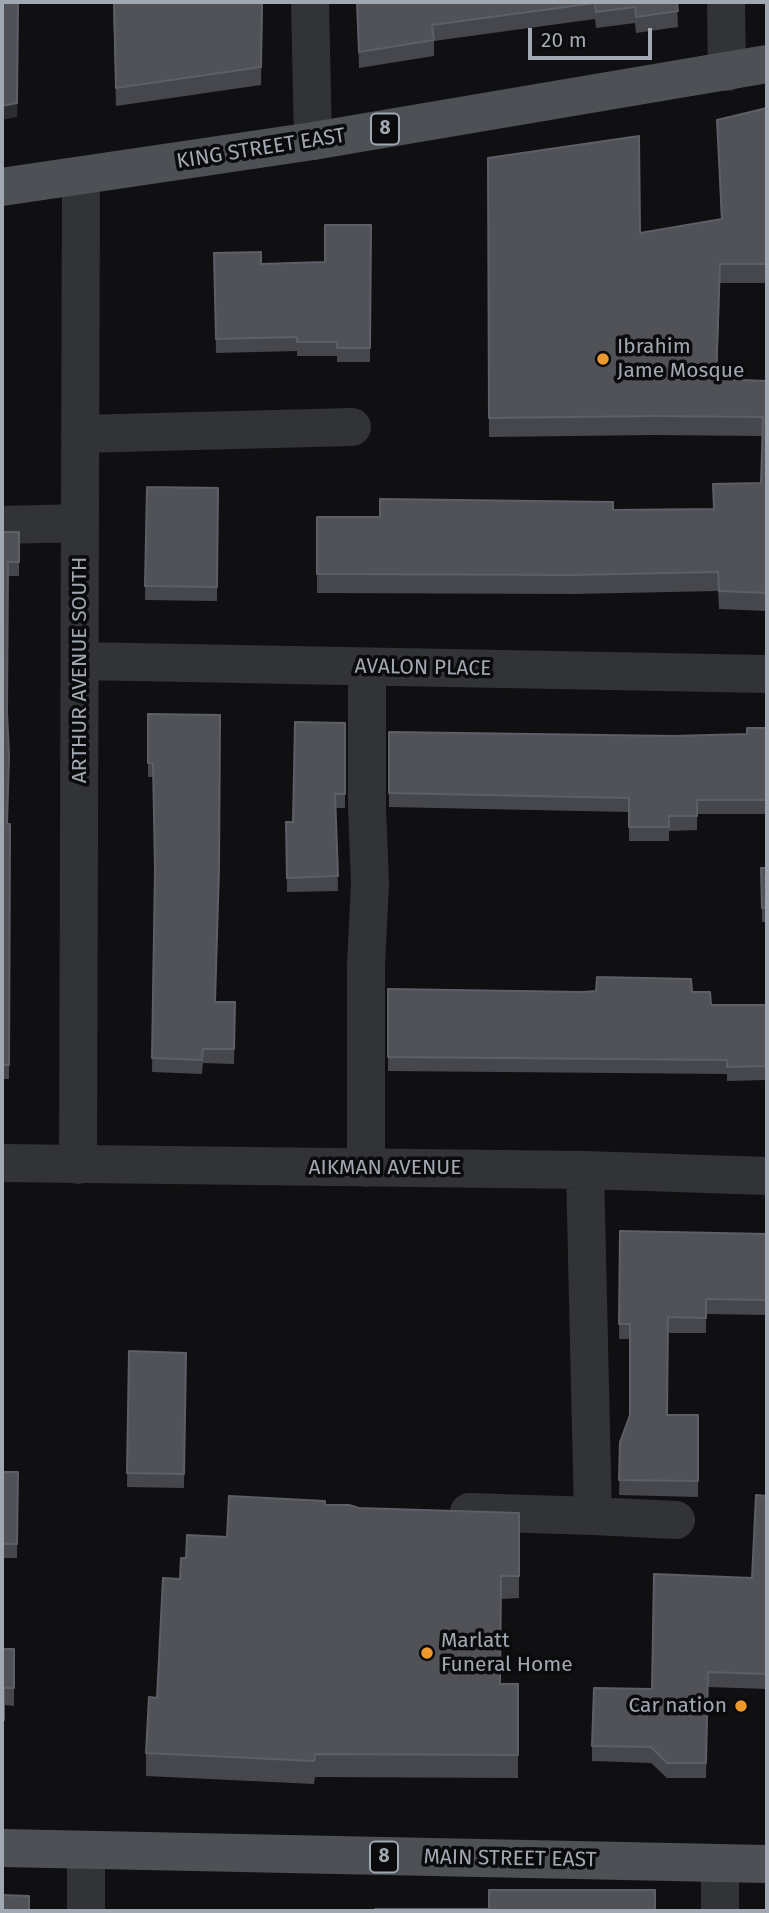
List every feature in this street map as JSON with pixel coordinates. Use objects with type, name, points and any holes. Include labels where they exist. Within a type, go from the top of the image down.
[{"type":"main road","name":"KING STREET EAST","points":[[2,187],[313,141],[767,64]]},
{"type":"main road","name":"MAIN STREET EAST","points":[[2,1848],[767,1864]]},
{"type":"street","points":[[310,2],[313,141]]},
{"type":"street","points":[[726,2],[727,72]]},
{"type":"street","name":"ARTHUR AVENUE SOUTH","points":[[78,1165],[81,176]]},
{"type":"street","points":[[80,434],[352,427]]},
{"type":"street","points":[[2,525],[80,523]]},
{"type":"street","name":"AVALON PLACE","points":[[80,661],[767,674]]},
{"type":"street","points":[[366,1168],[366,964],[370,884],[367,667]]},
{"type":"street","name":"AIKMAN AVENUE","points":[[2,1163],[585,1170],[767,1176]]},
{"type":"street","points":[[585,1170],[593,1516]]},
{"type":"street","points":[[429,1511],[676,1520]]},
{"type":"street","points":[[86,1851],[86,1911]]},
{"type":"street","points":[[720,1864],[720,1911]]},
{"type":"building","points":[[2,2],[18,2],[17,103],[2,106]]},
{"type":"building","points":[[114,2],[262,2],[261,67],[116,88]]},
{"type":"building","points":[[357,2],[677,2],[678,11],[636,17],[635,7],[596,12],[595,3],[432,25],[434,40],[359,52]]},
{"type":"building","points":[[767,108],[767,264],[720,264],[716,379],[767,381],[767,593],[719,591],[718,572],[574,575],[317,574],[317,517],[380,517],[380,499],[613,502],[613,510],[714,509],[713,484],[761,483],[763,417],[489,418],[488,158],[639,136],[640,233],[722,219],[717,120]]},
{"type":"building","points":[[325,225],[371,225],[370,348],[337,348],[337,342],[297,342],[297,337],[216,339],[214,253],[261,252],[261,264],[325,262]]},
{"type":"building","points":[[147,487],[218,488],[217,587],[145,586]]},
{"type":"building","points":[[2,532],[19,532],[19,562],[8,562],[9,1065],[2,1065]]},
{"type":"building","points":[[148,714],[220,715],[215,1002],[235,1002],[234,1049],[203,1049],[202,1060],[152,1058],[155,869],[153,763],[148,763]]},
{"type":"building","points":[[295,722],[345,723],[345,794],[335,794],[338,876],[287,878],[286,822],[293,822]]},
{"type":"building","points":[[747,728],[767,728],[767,800],[697,800],[697,816],[669,816],[669,827],[629,827],[629,798],[389,793],[389,732],[674,736],[747,734]]},
{"type":"building","points":[[761,868],[767,868],[767,908],[762,908]]},
{"type":"building","points":[[597,977],[691,979],[692,992],[710,992],[711,1005],[767,1005],[767,1066],[727,1067],[727,1060],[388,1057],[388,989],[583,992],[596,991]]},
{"type":"building","points":[[620,1231],[767,1234],[767,1300],[706,1299],[706,1318],[668,1317],[667,1415],[698,1415],[698,1481],[619,1480],[620,1442],[630,1415],[630,1324],[619,1324]]},
{"type":"building","points":[[129,1351],[186,1353],[184,1474],[127,1473]]},
{"type":"building","points":[[2,1472],[18,1472],[17,1544],[2,1544]]},
{"type":"building","points":[[756,1495],[767,1496],[767,1674],[708,1672],[706,1763],[667,1763],[651,1747],[592,1746],[594,1688],[652,1689],[654,1574],[752,1578]]},
{"type":"building","points":[[229,1496],[325,1501],[325,1505],[349,1505],[359,1508],[519,1513],[519,1576],[501,1576],[500,1684],[518,1684],[518,1755],[315,1754],[314,1761],[146,1753],[149,1697],[157,1698],[163,1578],[180,1579],[181,1558],[186,1558],[187,1535],[227,1537]]},
{"type":"building","points":[[2,1649],[14,1649],[14,1688],[4,1688],[4,1720],[2,1720]]},
{"type":"building","points":[[489,1890],[655,1890],[655,1911],[375,1911],[489,1909]]},
{"type":"building","points":[[2,1895],[29,1896],[29,1911],[2,1911]]},
{"type":"place","name":"Ibrahim Jame Mosque","points":[[603,359]]},
{"type":"place","name":"Marlatt Funeral Home","points":[[427,1653]]},
{"type":"place","name":"Car nation","points":[[741,1706]]}]
